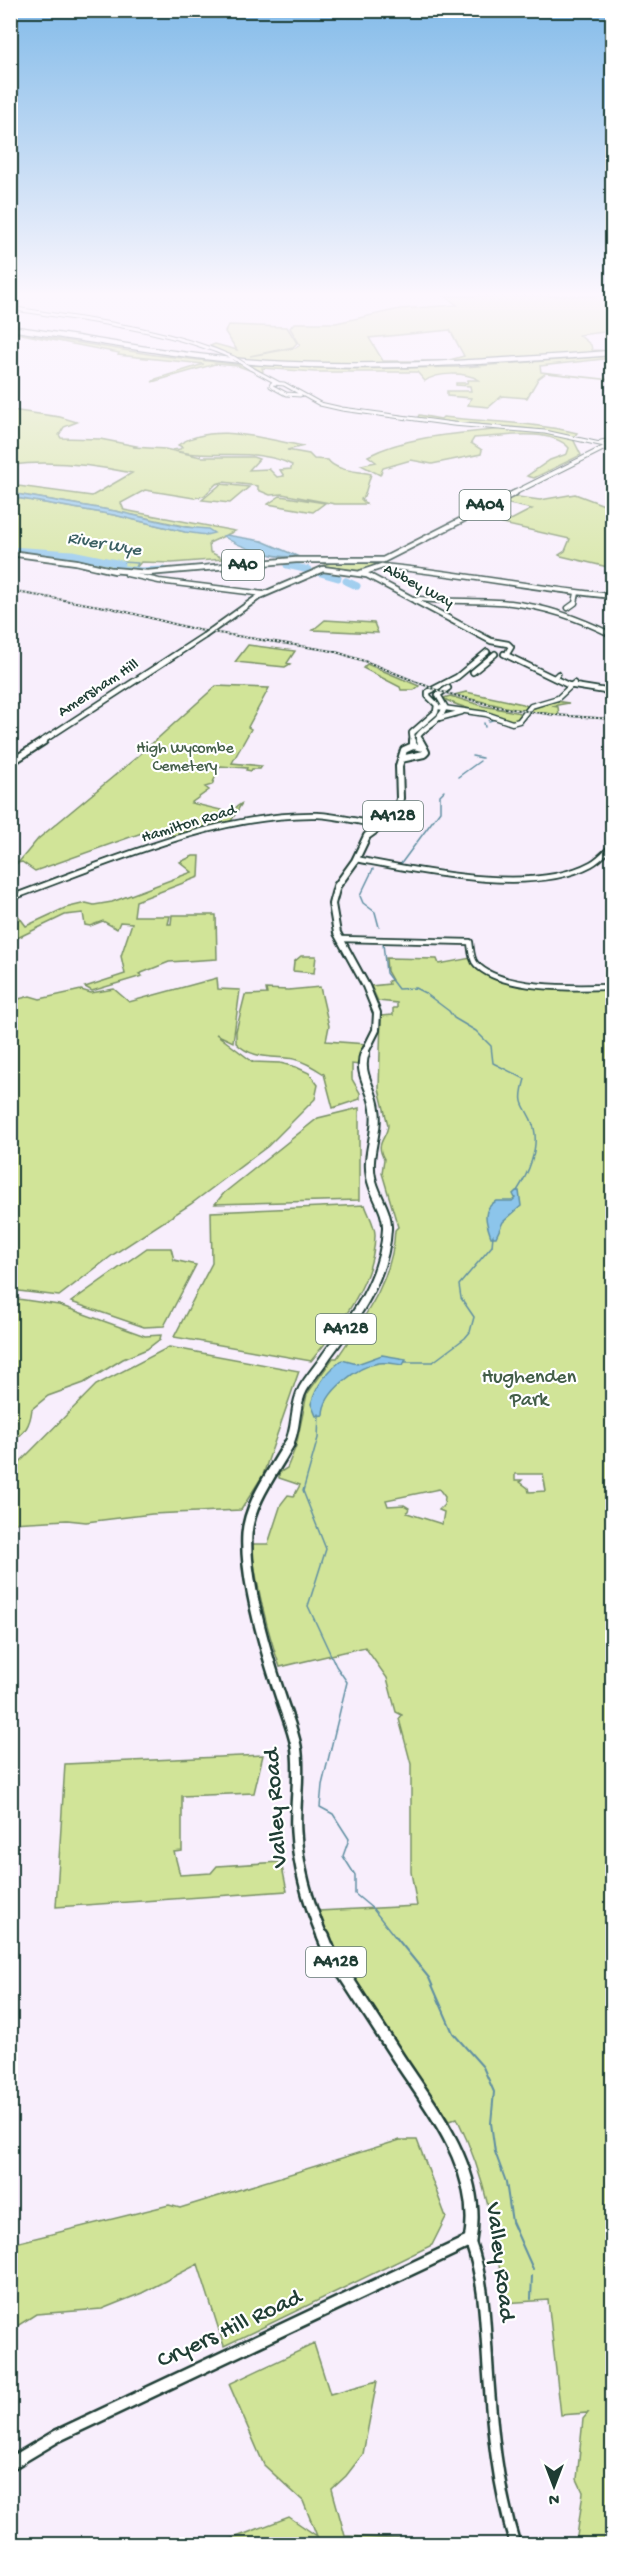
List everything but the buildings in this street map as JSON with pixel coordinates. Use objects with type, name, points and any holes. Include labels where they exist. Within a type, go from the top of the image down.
[{"type":"main road","name":"A404","points":[[377,561],[610,444]]},
{"type":"main road","name":"A404","points":[[377,561],[610,444]]},
{"type":"main road","name":"A40","points":[[10,553],[76,562],[127,573],[317,563]]},
{"type":"main road","points":[[317,563],[377,561],[382,566]]},
{"type":"main road","points":[[317,563],[363,573],[382,566]]},
{"type":"main road","name":"Amersham Hill","points":[[10,763],[264,594],[317,563]]},
{"type":"main road","name":"Abbey Way","points":[[363,573],[481,637],[489,645]]},
{"type":"main road","name":"Abbey Way","points":[[363,573],[363,576],[481,637],[510,645],[506,653]]},
{"type":"main road","points":[[413,746],[412,733],[434,716],[437,707],[428,692],[457,677],[487,652],[489,645],[497,642]]},
{"type":"main road","points":[[487,652],[506,653],[572,685],[612,691]]},
{"type":"main road","points":[[401,759],[425,753],[418,739],[420,732],[440,718],[445,711],[438,695],[469,675],[495,654]]},
{"type":"main road","points":[[415,755],[405,752],[406,748],[413,746],[424,748]]},
{"type":"main road","name":"A4128","points":[[341,939],[332,901],[342,876],[356,860],[367,836],[395,814],[399,804],[401,759],[405,752]]},
{"type":"main road","name":"Valley Road","points":[[341,939],[370,994],[376,1011],[377,1033],[362,1061],[376,1116],[370,1172],[387,1225],[376,1277],[341,1336],[303,1389],[297,1405],[292,1437],[252,1514],[247,1533],[247,1549],[270,1664],[296,1747],[298,1849],[313,1914],[329,1951],[450,2137],[472,2204],[475,2225],[470,2241]]},
{"type":"main road","name":"Cryers Hill Road","points":[[10,2464],[57,2436],[470,2241]]},
{"type":"street","points":[[388,415],[453,424],[545,432],[610,444]]},
{"type":"street","points":[[584,441],[591,446],[591,453]]},
{"type":"street","points":[[591,442],[610,444]]},
{"type":"street","points":[[382,566],[612,596]]},
{"type":"street","points":[[168,581],[167,577],[171,572]]},
{"type":"street","points":[[127,573],[140,578],[264,594]]},
{"type":"street","points":[[396,591],[426,599]]},
{"type":"street","points":[[568,613],[577,593]]},
{"type":"street","points":[[415,601],[426,599],[503,602],[568,613],[612,635]]},
{"type":"street","points":[[437,707],[468,711],[512,723],[519,721],[531,706],[558,698],[572,685]]},
{"type":"street","points":[[440,718],[447,714],[468,711]]},
{"type":"street","name":"Hamilton Road","points":[[10,898],[206,829],[241,821],[320,814],[381,825]]},
{"type":"street","points":[[356,860],[451,876],[526,879],[573,871],[599,859],[612,846]]},
{"type":"street","points":[[341,939],[471,942],[475,963],[485,971],[497,976],[554,986],[612,987]]},
{"type":"street","name":"Valley Road","points":[[470,2241],[479,2262],[483,2291],[494,2447],[505,2516],[515,2544]]},
{"type":"green space","points":[[11,415],[48,415],[77,422],[64,427],[59,435],[61,438],[100,439],[136,446],[133,447],[165,449],[201,457],[253,457],[259,459],[249,470],[269,469],[277,477],[284,476],[280,470],[291,469],[292,465],[264,456],[202,454],[172,450],[180,449],[182,447],[178,445],[192,438],[207,434],[240,434],[304,446],[287,450],[309,454],[314,459],[328,460],[331,464],[342,468],[371,474],[364,497],[361,499],[366,504],[335,504],[282,494],[270,495],[258,490],[258,486],[223,482],[216,484],[204,496],[194,498],[145,490],[121,503],[124,510],[235,531],[209,543],[210,552],[224,559],[172,563],[141,562],[136,568],[122,571],[42,555],[77,555],[92,560],[108,561],[74,554],[11,550],[10,497],[114,515],[185,532],[197,529],[115,511],[11,493],[11,485],[92,496],[132,473],[72,464],[11,465]]},
{"type":"green space","points":[[420,415],[441,419],[443,417],[527,424],[577,433],[574,437],[531,429],[417,419]]},
{"type":"green space","points":[[503,429],[547,433],[573,439],[581,455],[534,478],[527,476],[550,460],[567,454],[569,448],[550,437],[510,435],[474,438],[471,443],[482,450],[481,454],[432,464],[411,460],[383,468],[380,475],[361,465],[376,462],[368,456],[400,444],[434,436]]},
{"type":"green space","points":[[221,484],[249,487],[230,503],[202,500]]},
{"type":"green space","points":[[575,494],[612,508],[612,568],[559,555],[565,551],[570,539],[503,524],[532,509],[500,502],[511,496],[540,500]]},
{"type":"green space","points":[[280,496],[325,503],[313,512],[268,504]]},
{"type":"green space","points":[[333,562],[370,562],[376,565],[357,571],[321,566]]},
{"type":"green space","points":[[325,620],[374,623],[378,633],[313,630]]},
{"type":"green space","points":[[248,645],[295,651],[287,663],[290,664],[285,667],[235,662]]},
{"type":"green space","points":[[367,664],[419,686],[414,690],[401,690],[400,687],[363,668]]},
{"type":"green space","name":"High Wycombe Cemetery","points":[[216,686],[269,688],[248,727],[251,729],[232,763],[262,766],[260,769],[251,771],[246,770],[247,768],[220,766],[212,785],[205,787],[209,790],[191,803],[229,812],[242,803],[231,821],[180,835],[160,834],[150,830],[35,871],[22,862],[18,863],[38,839],[137,757]]},
{"type":"green space","points":[[466,692],[523,704],[527,706],[526,709],[555,701],[569,703],[552,706],[558,707],[559,715],[514,709],[454,695]]},
{"type":"green space","points":[[450,696],[483,706],[521,713],[520,717],[512,720],[476,711],[444,698]]},
{"type":"green space","points":[[193,856],[200,856],[199,877],[136,901],[134,916],[170,916],[168,924],[171,924],[172,915],[216,915],[217,959],[169,962],[139,974],[142,976],[92,991],[85,987],[125,974],[121,956],[132,923],[120,922],[117,929],[103,921],[90,926],[85,925],[83,913],[65,915],[11,941],[11,932],[14,930],[11,926],[11,906],[26,926],[65,908],[86,903],[94,905],[112,902],[192,872],[180,862]]},
{"type":"green space","points":[[301,956],[316,956],[314,973],[293,971],[294,962]]},
{"type":"green space","name":"Hughenden Park","points":[[386,958],[437,959],[439,964],[471,958],[478,969],[512,983],[558,989],[612,990],[612,2544],[576,2544],[583,2492],[577,2479],[583,2419],[588,2413],[561,2415],[548,2300],[504,2303],[489,2209],[476,2164],[457,2118],[449,2121],[342,1968],[320,1924],[318,1911],[417,1906],[411,1872],[411,1764],[399,1719],[402,1715],[396,1712],[387,1678],[365,1647],[280,1667],[262,1607],[251,1544],[268,1544],[281,1504],[288,1495],[294,1496],[300,1485],[279,1478],[279,1473],[287,1468],[296,1446],[307,1394],[333,1358],[337,1358],[367,1313],[389,1265],[395,1230],[398,1227],[382,1173],[384,1159],[380,1148],[388,1125],[379,1089],[381,1016],[393,1015],[393,1008],[397,1008],[397,1003],[378,1001],[371,986],[389,984],[388,981],[392,980],[387,971]],"holes":[[[515,1474],[543,1474],[546,1491],[529,1492],[528,1488],[520,1482],[522,1480],[515,1480]],[[439,1489],[445,1497],[444,1505],[439,1510],[444,1512],[442,1524],[407,1513],[409,1508],[404,1505],[388,1506],[386,1500]]]},
{"type":"green space","points":[[217,978],[218,989],[240,990],[233,1042],[216,1034],[253,1062],[280,1063],[309,1073],[318,1085],[315,1099],[268,1146],[191,1204],[114,1254],[59,1296],[11,1290],[11,1001],[30,996],[40,999],[81,990],[91,993],[114,989],[129,1002]]},
{"type":"green space","points":[[320,987],[329,1026],[326,1041],[367,1044],[359,1065],[352,1064],[352,1079],[360,1093],[360,1099],[333,1108],[324,1074],[298,1060],[255,1054],[236,1043],[236,1031],[245,995],[267,994],[266,989],[288,990]]},
{"type":"green space","points":[[359,1108],[359,1200],[215,1204],[224,1193],[318,1118]]},
{"type":"green space","points":[[365,1205],[375,1232],[369,1271],[343,1319],[311,1361],[174,1337],[212,1263],[211,1212]]},
{"type":"green space","points":[[147,1248],[171,1248],[174,1260],[196,1265],[164,1326],[144,1327],[71,1302]]},
{"type":"green space","points":[[11,1298],[59,1305],[145,1336],[161,1335],[160,1339],[147,1349],[123,1359],[84,1383],[48,1396],[32,1409],[26,1428],[11,1442]]},
{"type":"green space","points":[[169,1347],[299,1371],[263,1475],[241,1510],[152,1514],[86,1522],[67,1520],[11,1523],[11,1471],[96,1385]]},
{"type":"green space","points":[[263,1755],[254,1793],[182,1796],[182,1851],[174,1852],[180,1875],[211,1873],[217,1866],[281,1862],[287,1891],[56,1907],[65,1764]]},
{"type":"green space","points":[[400,2140],[417,2140],[446,2217],[432,2245],[224,2346],[198,2264],[142,2293],[102,2309],[36,2314],[11,2330],[11,2244],[169,2205],[180,2208]]},
{"type":"green space","points":[[314,2344],[330,2394],[377,2381],[363,2454],[346,2476],[332,2489],[345,2536],[401,2539],[401,2544],[218,2544],[289,2517],[317,2536],[303,2501],[264,2465],[229,2384]]},
{"type":"water","points":[[10,493],[115,511],[185,527],[208,529],[214,533],[206,535],[185,532],[114,515],[11,497]]},
{"type":"water","points":[[223,536],[262,541],[297,556],[289,557],[260,552],[239,545]]},
{"type":"water","points":[[516,1191],[519,1191],[521,1206],[503,1222],[496,1237],[491,1237],[486,1221],[488,1208],[496,1201],[512,1201]]},
{"type":"water","points":[[382,1355],[406,1359],[403,1365],[379,1363],[361,1369],[335,1389],[325,1406],[323,1415],[316,1416],[311,1404],[313,1397],[323,1379],[336,1365],[342,1360],[357,1364]]},
{"type":"waterway","name":"River Wye","points":[[10,550],[72,554],[121,564],[118,568],[141,571],[163,570]]},
{"type":"waterway","points":[[121,562],[138,563],[136,567]]},
{"type":"waterway","name":"River Wye","points":[[287,565],[309,570]]},
{"type":"waterway","name":"River Wye","points":[[317,572],[338,578]]},
{"type":"waterway","name":"River Wye","points":[[346,581],[357,586]]},
{"type":"waterway","points":[[489,721],[496,719]]},
{"type":"waterway","points":[[484,723],[485,727]]},
{"type":"waterway","points":[[472,756],[482,758]]},
{"type":"waterway","points":[[458,777],[480,761]]},
{"type":"waterway","points":[[400,865],[440,811],[440,795],[444,791]]},
{"type":"waterway","points":[[373,869],[360,896],[363,903],[375,912],[379,927]]},
{"type":"waterway","points":[[383,943],[386,973],[398,989],[415,988],[425,993],[449,1011],[454,1018],[476,1031],[491,1046],[493,1063],[525,1079],[522,1102],[534,1128],[535,1144],[529,1169],[517,1191]]},
{"type":"waterway","points":[[405,1362],[433,1362],[470,1332],[474,1317],[461,1298],[459,1285],[492,1246],[493,1235]]},
{"type":"waterway","points":[[319,1414],[318,1438],[303,1491],[326,1549],[308,1606],[336,1666],[347,1682],[322,1785],[320,1807],[333,1814],[349,1839],[343,1856],[355,1875],[355,1894],[373,1909],[396,1938]]},
{"type":"waterway","points":[[395,1936],[429,1978],[453,2033],[483,2067],[494,2092],[491,2123],[495,2152],[506,2182],[512,2222],[533,2269]]},
{"type":"waterway","points":[[531,2299],[532,2276]]},
{"type":"railway","points":[[10,591],[111,608],[198,630],[333,651],[370,663],[439,691],[498,707],[555,715],[612,719]]}]
